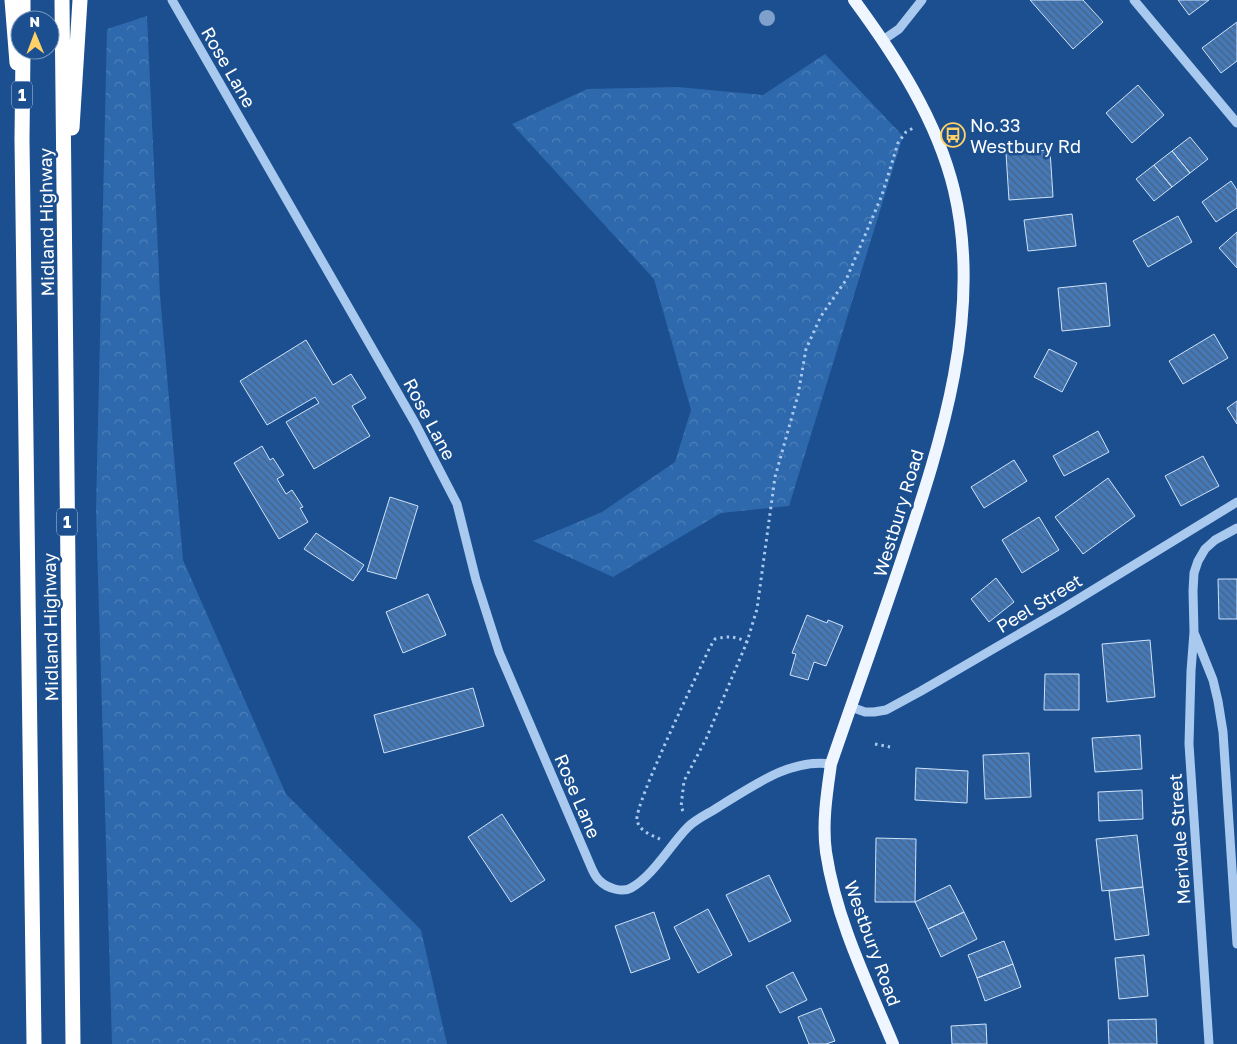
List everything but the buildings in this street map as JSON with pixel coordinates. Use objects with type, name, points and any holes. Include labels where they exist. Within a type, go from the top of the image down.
[{"type":"highway","points":[[12,0],[22,139]]},
{"type":"highway","name":"Midland Highway","points":[[62,0],[73,1044]]},
{"type":"highway","points":[[65,250],[80,0]]},
{"type":"highway","name":"Midland Highway","points":[[23,60],[22,139],[34,1044]]},
{"type":"main road","name":"Westbury Road","points":[[854,0],[884,40],[928,119],[943,153],[954,189],[960,219],[964,258],[965,292],[962,322],[944,419],[933,462],[883,615],[831,764],[827,793],[826,850],[830,874],[850,940],[893,1044]]},
{"type":"street","name":"Rose Lane","points":[[172,0],[415,423],[457,504],[476,580],[499,652],[592,869],[599,881],[614,890],[630,888],[647,875],[672,845]]},
{"type":"street","points":[[884,40],[899,29],[922,0]]},
{"type":"street","points":[[1134,0],[1237,123]]},
{"type":"street","name":"Peel Street","points":[[851,708],[874,712],[886,710],[1062,610],[1237,502]]},
{"type":"street","name":"Merivale Street","points":[[1209,1044],[1190,744],[1191,672],[1194,632],[1193,591],[1194,573],[1198,560],[1205,549],[1237,528]]},
{"type":"street","name":"Merivale Street","points":[[1194,632],[1213,680],[1220,717],[1237,944]]},
{"type":"street","points":[[672,845],[690,825],[745,791],[777,774],[800,765],[817,762],[831,764]]},
{"type":"path","points":[[690,825],[681,807],[684,781],[706,739],[747,642],[757,609],[775,477],[798,395],[806,349],[822,316],[846,280],[882,195],[898,143],[906,132],[928,119]]},
{"type":"path","points":[[672,845],[642,830],[637,820],[638,808],[715,639],[727,636],[737,637],[747,642]]},
{"type":"path","points":[[875,744],[890,747]]},
{"type":"green space","points":[[147,16],[160,295],[183,560],[286,794],[421,930],[447,1044],[112,1044],[96,510],[107,29]]},
{"type":"green space","points":[[825,54],[903,136],[789,506],[721,513],[613,577],[533,541],[602,512],[675,462],[691,410],[654,279],[512,124],[587,89],[678,87],[763,95]]},
{"type":"place","name":"No.33 Westbury Rd","points":[[953,135]]}]
